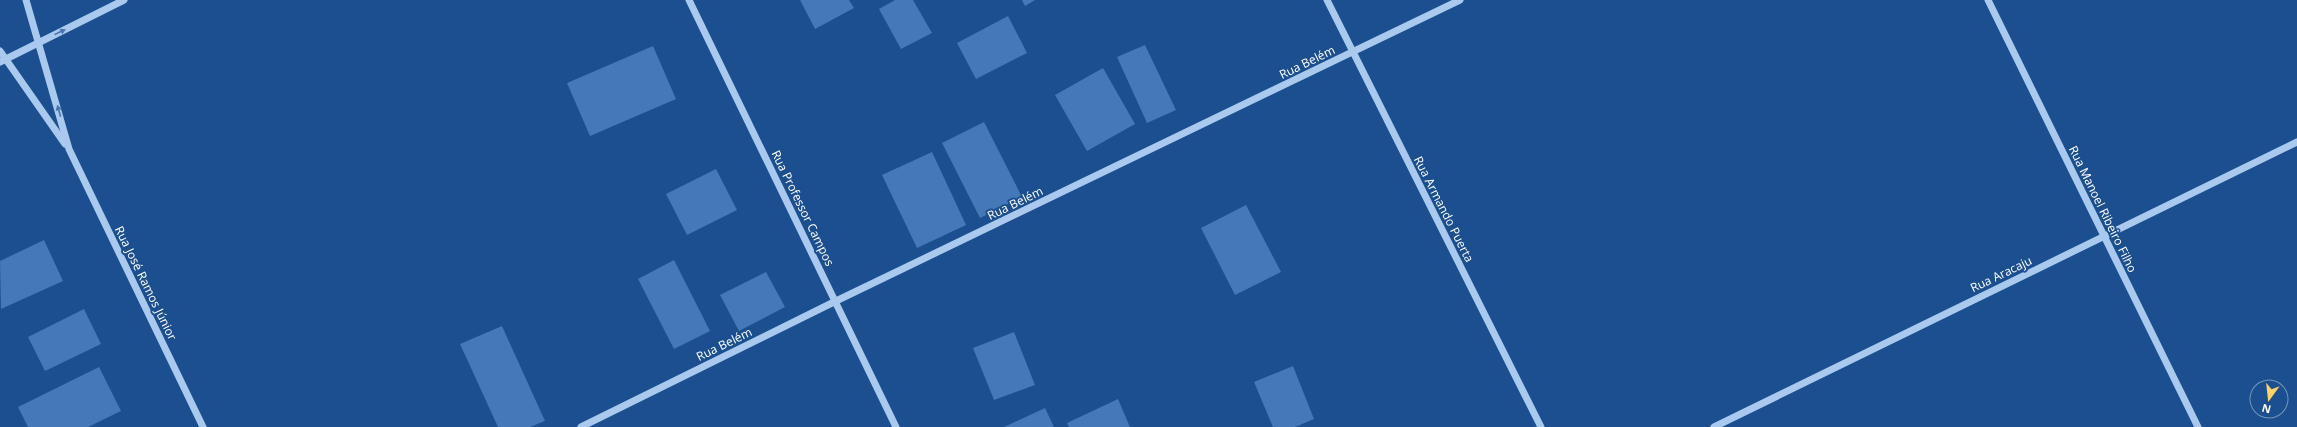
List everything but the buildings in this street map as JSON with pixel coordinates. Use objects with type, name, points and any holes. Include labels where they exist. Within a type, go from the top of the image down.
[{"type":"street","name":"Rua José Ramos Júnior","points":[[26,0],[69,149],[203,427]]},
{"type":"street","points":[[2,61],[124,0]]},
{"type":"street","name":"Rua Professor Campos","points":[[689,0],[896,427]]},
{"type":"street","name":"Rua Armando Puerta","points":[[1327,0],[1541,427]]},
{"type":"street","name":"Rua Belém","points":[[581,427],[836,301],[1460,0]]},
{"type":"street","name":"Rua Manoel Ribeiro Filho","points":[[1988,0],[2198,427]]},
{"type":"street","name":"Rua José Ramos Júnior","points":[[0,51],[2,61],[69,149]]},
{"type":"street","name":"Rua Aracaju","points":[[1714,427],[2297,142]]}]
